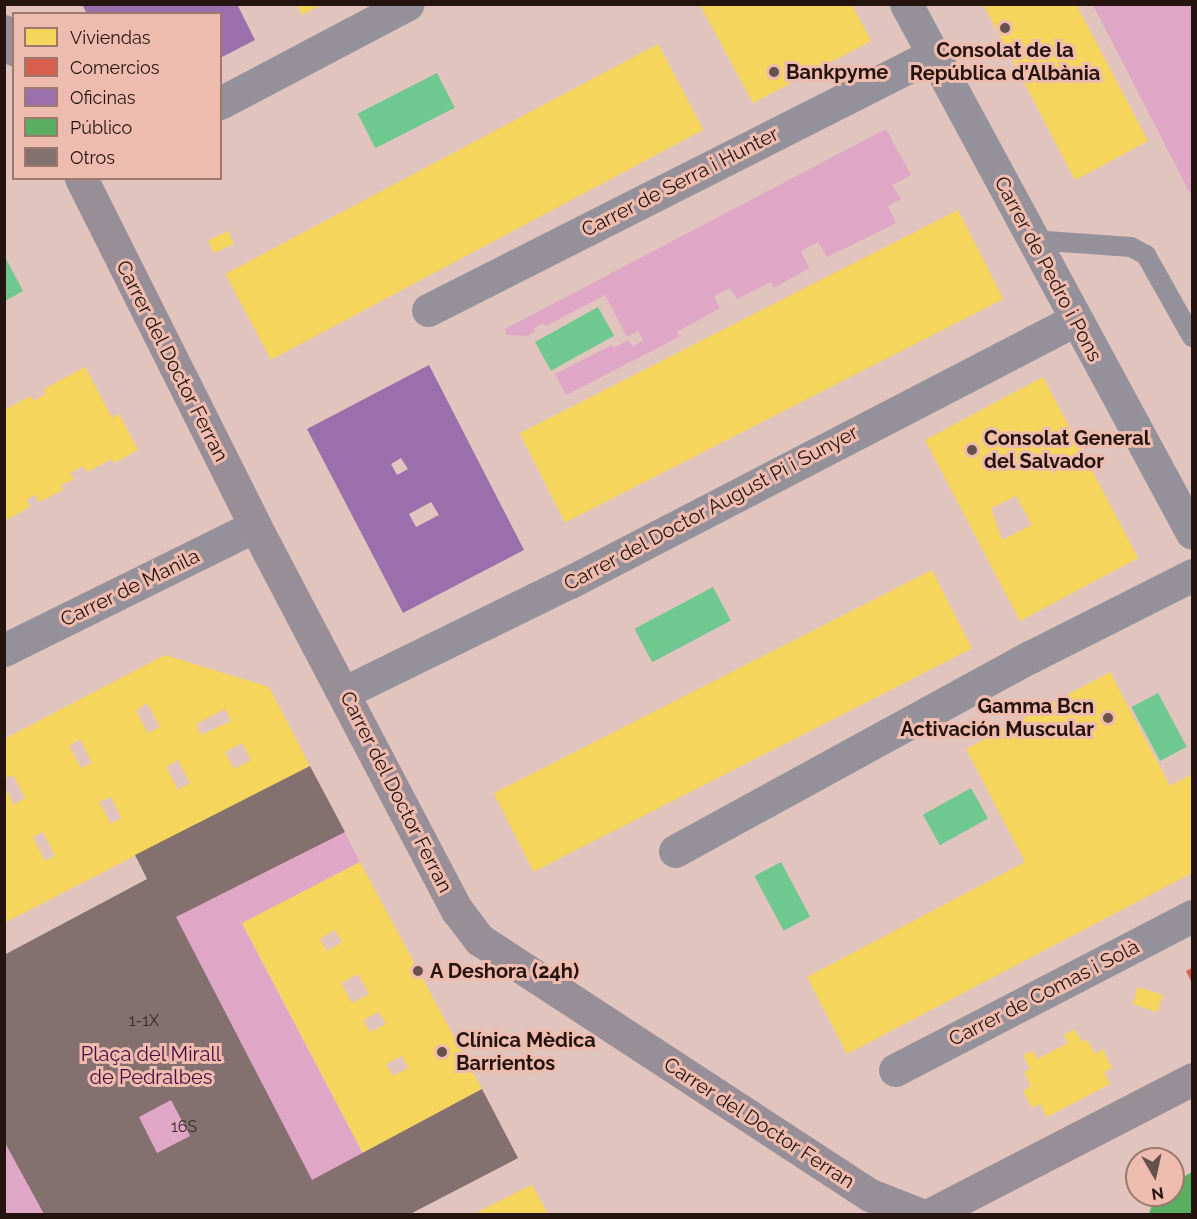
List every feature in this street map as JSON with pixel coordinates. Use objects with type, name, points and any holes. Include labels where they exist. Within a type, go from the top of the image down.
[{"type":"street","points":[[222,102],[408,4]]},
{"type":"street","name":"Carrer de Pedro i Pons","points":[[906,4],[1075,320],[1190,516]]},
{"type":"street","points":[[4,32],[12,46]]},
{"type":"street","name":"Carrer de Serra i Hunter","points":[[428,310],[932,55]]},
{"type":"street","name":"Carrer del Doctor Ferran","points":[[82,180],[255,526],[345,692],[457,910],[480,940],[870,1195],[920,1215]]},
{"type":"street","name":"Carrer del Doctor August Pi i Sunyer","points":[[345,692],[570,582],[1075,320]]},
{"type":"street","name":"Carrer de Manila","points":[[4,650],[255,526]]},
{"type":"street","points":[[675,850],[1030,657],[1192,574]]},
{"type":"street","name":"Carrer de Comas i Solà","points":[[895,1070],[1192,916]]},
{"type":"street","points":[[931,1215],[1192,1078]]},
{"type":"lane","points":[[1032,240],[1131,247],[1146,255],[1192,337]]},
{"type":"green space","points":[[1093,5],[1192,5],[1192,197]]},
{"type":"green space","points":[[886,129],[911,175],[892,185],[901,199],[888,206],[896,223],[827,257],[818,242],[801,251],[809,268],[774,288],[771,282],[737,299],[730,288],[714,296],[720,308],[677,332],[679,337],[566,395],[555,374],[612,345],[614,348],[628,340],[633,347],[643,340],[638,331],[627,337],[605,295],[546,326],[543,323],[534,328],[535,332],[526,336],[506,335],[505,329]]},
{"type":"green space","name":"Plaça del Mirall de Pedralbes","points":[[328,800],[360,862],[242,924],[362,1152],[482,1089],[518,1158],[410,1214],[5,1214],[5,963]]},
{"type":"shaded area","points":[[437,73],[455,108],[375,148],[358,113]]},
{"type":"shaded area","points":[[6,259],[23,291],[5,301],[4,260]]},
{"type":"shaded area","points":[[598,307],[614,336],[551,371],[535,342]]},
{"type":"shaded area","points":[[713,587],[731,621],[652,662],[634,629]]},
{"type":"shaded area","points":[[1158,693],[1187,747],[1160,761],[1132,707]]},
{"type":"shaded area","points":[[971,788],[988,819],[940,845],[923,815]]},
{"type":"shaded area","points":[[781,862],[810,917],[784,931],[755,876]]},
{"type":"building: Viviendas","points":[[296,4],[322,4],[302,15]]},
{"type":"building: Viviendas","points":[[983,4],[1076,4],[1148,141],[1075,180]]},
{"type":"building: Viviendas","name":"Bankpyme","points":[[700,5],[852,5],[871,41],[753,103]]},
{"type":"building: Viviendas","points":[[658,44],[704,130],[271,360],[225,274]]},
{"type":"building: Viviendas","points":[[958,210],[1003,299],[565,522],[520,433]]},
{"type":"building: Viviendas","points":[[228,231],[234,244],[214,253],[208,240]]},
{"type":"building: Viviendas","points":[[85,367],[112,418],[119,414],[138,450],[114,463],[112,459],[87,472],[84,466],[70,473],[74,479],[61,485],[63,490],[39,502],[35,495],[26,500],[30,507],[6,520],[4,410],[31,396],[33,401],[46,394],[44,389]]},
{"type":"building: Viviendas","points":[[1043,377],[1138,558],[1020,621],[925,440]],"holes":[[[1016,496],[1032,525],[1002,540],[991,508]]]},
{"type":"building: Viviendas","points":[[932,570],[972,648],[534,872],[494,793]]},
{"type":"building: Viviendas","points":[[165,655],[269,687],[310,766],[4,923],[4,786],[14,805],[25,798],[13,775],[4,779],[4,739]],"holes":[[[147,703],[160,727],[148,733],[136,711]],[[225,709],[231,721],[201,735],[196,724]],[[80,739],[92,763],[81,768],[69,746]],[[242,743],[251,760],[234,769],[225,752]],[[178,760],[190,783],[178,790],[166,767]],[[111,797],[121,818],[111,824],[99,802]],[[43,832],[55,856],[45,861],[33,837]]]},
{"type":"building: Viviendas","points":[[1110,672],[1170,786],[1192,774],[1192,873],[847,1054],[807,977],[1025,862],[966,749]]},
{"type":"building: Viviendas","points":[[360,862],[482,1089],[363,1153],[242,923]],"holes":[[[335,930],[342,942],[327,951],[320,939]],[[358,974],[369,994],[352,1003],[341,983]],[[379,1012],[386,1024],[370,1032],[363,1020]],[[402,1056],[408,1068],[393,1076],[386,1064]]]},
{"type":"building: Viviendas","points":[[1138,987],[1163,995],[1157,1012],[1132,1004]]},
{"type":"building: Viviendas","points":[[1074,1029],[1082,1042],[1087,1040],[1095,1054],[1103,1049],[1112,1068],[1104,1072],[1110,1084],[1047,1117],[1040,1104],[1032,1108],[1023,1091],[1031,1086],[1024,1072],[1030,1069],[1023,1055],[1033,1051],[1037,1059],[1068,1043],[1064,1035]]},
{"type":"building: Viviendas","points":[[532,1185],[548,1214],[474,1214],[517,1192]]},
{"type":"building: Comercios","points":[[1192,968],[1192,983],[1186,971]]},
{"type":"building: Oficinas","points":[[82,4],[237,4],[255,40],[222,57],[222,12],[86,12]]},
{"type":"building: Oficinas","points":[[429,365],[524,550],[403,613],[307,429]],"holes":[[[401,458],[408,469],[397,475],[391,464]],[[431,502],[439,515],[416,527],[409,514]]]},
{"type":"building: Público","points":[[1192,1172],[1192,1214],[1149,1214],[1151,1207],[1185,1207],[1185,1176]]},
{"type":"building: Otros","name":"Plaça del Mirall de Pedralbes","points":[[310,766],[345,832],[176,917],[312,1180],[482,1089],[518,1158],[410,1214],[44,1214],[4,1141],[4,955],[147,879],[135,855]],"holes":[[[171,1100],[190,1136],[157,1153],[139,1117]]]},
{"type":"place","name":"Consolat de la República d'Albània","points":[[1005,28]]},
{"type":"place","name":"Bankpyme","points":[[774,72]]},
{"type":"place","name":"Consolat General del Salvador","points":[[972,450]]},
{"type":"place","name":"Gamma Bcn Activación Muscular","points":[[1108,718]]},
{"type":"place","name":"A Deshora (24h)","points":[[418,971]]},
{"type":"place","name":"Clínica Mèdica Barrientos","points":[[442,1052]]}]
